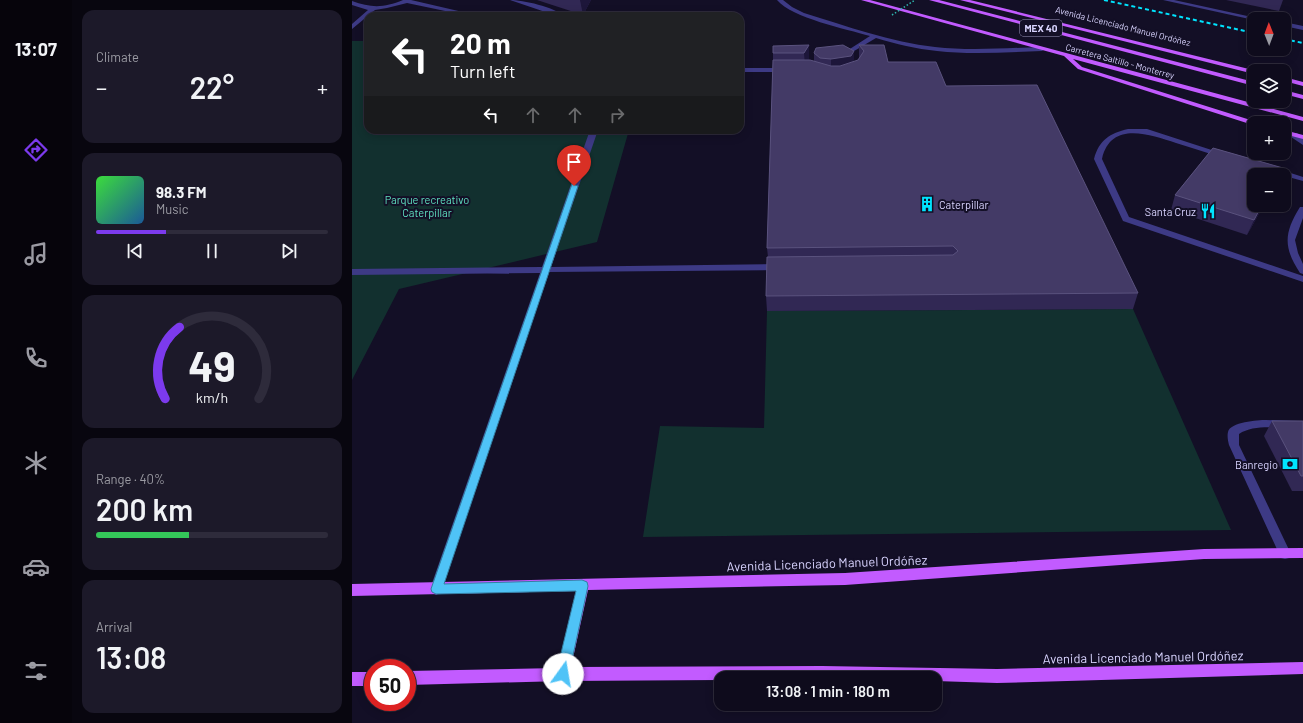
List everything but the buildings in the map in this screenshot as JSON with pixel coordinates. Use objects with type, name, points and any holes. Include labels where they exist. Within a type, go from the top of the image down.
[{"type":"main road","name":"Carretera Saltillo - Monterrey","points":[[864,0],[1303,119]]},
{"type":"main road","name":"Carretera Saltillo - Monterrey","points":[[932,0],[1149,55],[1247,82]]},
{"type":"main road","name":"Avenida Licenciado Manuel Ordóñez","points":[[963,0],[1247,70]]},
{"type":"main road","points":[[1064,55],[1080,68],[1247,120]]},
{"type":"main road","points":[[1291,81],[1303,84]]},
{"type":"main road","points":[[1291,94],[1303,97]]},
{"type":"main road","points":[[1291,134],[1303,137]]},
{"type":"main road","name":"Avenida Licenciado Manuel Ordóñez","points":[[352,590],[845,579],[1204,554],[1303,553]]},
{"type":"main road","points":[[563,674],[582,586]]},
{"type":"main road","name":"Avenida Licenciado Manuel Ordóñez","points":[[416,678],[563,674],[822,673],[997,676],[1303,668]]},
{"type":"main road","points":[[352,679],[364,679]]},
{"type":"lane","points":[[352,3],[364,7],[374,8],[408,0],[460,12]]},
{"type":"lane","points":[[513,0],[553,12]]},
{"type":"lane","points":[[780,0],[784,5],[796,12],[875,36],[921,47],[948,50],[1042,49]]},
{"type":"lane","points":[[1166,0],[1247,17]]},
{"type":"lane","points":[[369,12],[374,8]]},
{"type":"lane","points":[[352,27],[364,17]]},
{"type":"lane","points":[[1291,25],[1303,28]]},
{"type":"lane","points":[[836,54],[848,56],[875,36]]},
{"type":"lane","points":[[744,70],[795,70]]},
{"type":"lane","points":[[1231,157],[1144,131],[1134,130],[1115,134],[1103,143],[1099,150],[1098,158],[1126,219],[1303,279]]},
{"type":"lane","points":[[436,589],[593,134]]},
{"type":"lane","points":[[1294,135],[1303,143]]},
{"type":"lane","points":[[1260,166],[1303,179]]},
{"type":"lane","points":[[1303,208],[1292,233],[1290,247],[1303,271]]},
{"type":"lane","points":[[352,272],[792,267]]},
{"type":"lane","points":[[1285,554],[1234,445],[1233,432],[1239,427],[1251,425],[1303,425]]},
{"type":"path","points":[[892,15],[915,0]]},
{"type":"green space","name":"Parque recreativo Caterpillar","points":[[352,41],[364,41],[364,134],[628,134],[597,242],[399,289],[352,380]]},
{"type":"green space","points":[[1133,309],[1231,530],[643,537],[660,426],[764,428],[767,311]]},
{"type":"railway","points":[[1104,0],[1247,31]]},
{"type":"railway","points":[[1291,40],[1303,43]]},
{"type":"place","name":"Caterpillar","points":[[927,204]]},
{"type":"place","name":"Santa Cruz","points":[[1208,211]]},
{"type":"place","name":"Banregio","points":[[1290,464]]},
{"type":"route","points":[[563,674],[582,586],[436,589],[574,186]]}]
